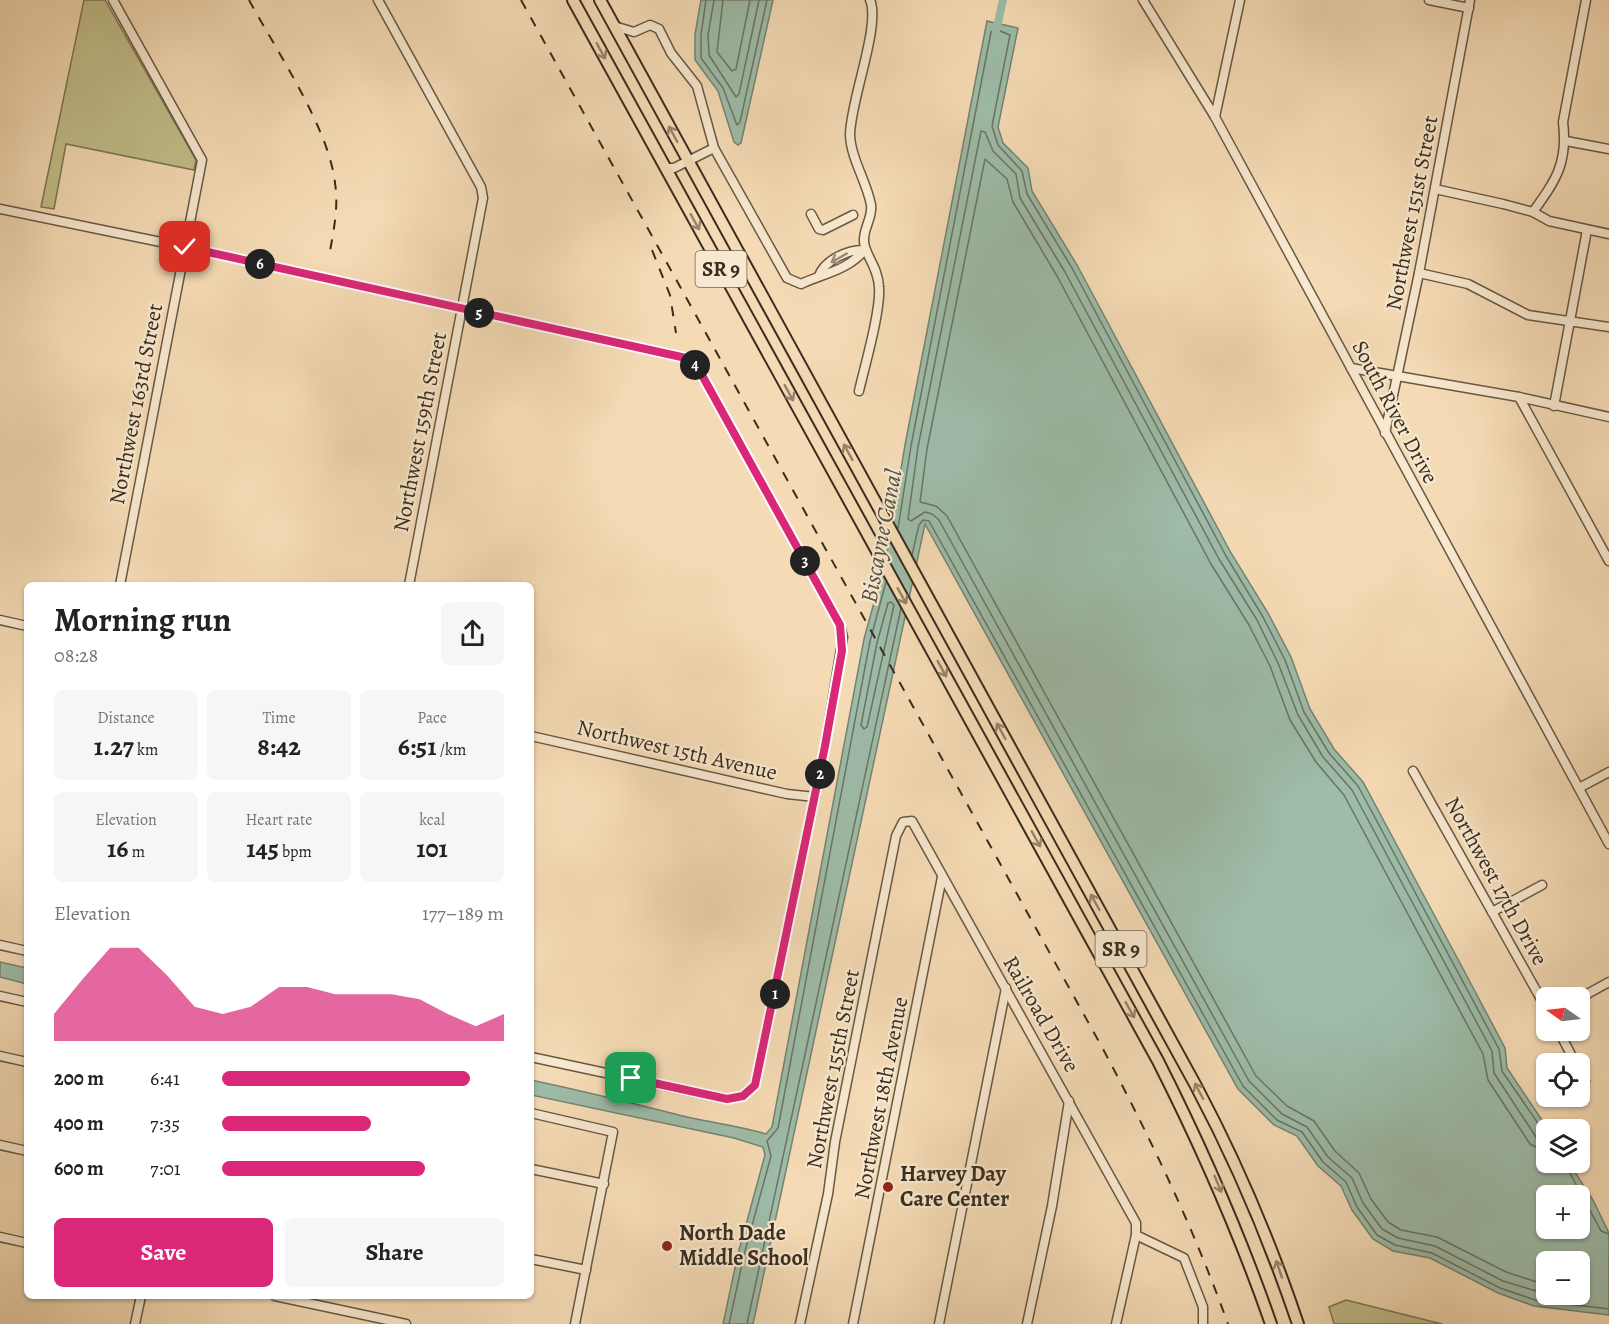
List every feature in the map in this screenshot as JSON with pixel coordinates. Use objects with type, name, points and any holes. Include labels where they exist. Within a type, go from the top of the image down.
[{"type":"main road","name":"SR 9","points":[[573,0],[1173,1090],[1207,1158],[1243,1243],[1271,1324]]},
{"type":"main road","name":"SR 9","points":[[600,0],[1235,1160],[1273,1250],[1298,1324]]},
{"type":"street","name":"Northwest 163rd Street","points":[[113,0],[202,160],[121,582]]},
{"type":"street","name":"Northwest 159th Street","points":[[378,0],[481,187],[483,198],[410,582]]},
{"type":"street","points":[[860,391],[880,290],[878,273],[872,257],[865,250],[863,238],[872,208],[850,135],[871,25],[873,6],[870,0]]},
{"type":"street","name":"South River Drive","points":[[1143,0],[1215,117],[1609,844]]},
{"type":"street","points":[[1215,117],[1240,0]]},
{"type":"street","points":[[1429,0],[1469,4]]},
{"type":"street","points":[[1533,212],[1557,180],[1566,141],[1563,122],[1586,0]]},
{"type":"street","name":"Northwest 151st Street","points":[[1385,433],[1399,376],[1469,4]]},
{"type":"street","points":[[614,26],[634,32],[650,25],[659,29],[671,53],[697,86],[714,148],[787,278],[801,284],[819,276],[822,269],[832,261],[855,249],[865,250]]},
{"type":"street","points":[[1566,141],[1609,149]]},
{"type":"street","points":[[665,168],[674,168],[687,159],[714,148]]},
{"type":"street","points":[[1435,189],[1533,212],[1549,221],[1609,234]]},
{"type":"street","points":[[0,209],[185,247],[686,358],[703,377],[840,625],[843,637],[815,797],[755,1085],[743,1096],[727,1099],[534,1058]]},
{"type":"street","points":[[811,214],[819,229],[823,230],[853,214]]},
{"type":"street","points":[[1554,406],[1587,230]]},
{"type":"street","points":[[1419,273],[1468,284],[1528,315],[1609,327]]},
{"type":"street","points":[[1351,368],[1519,397],[1609,417]]},
{"type":"street","points":[[1519,397],[1609,561]]},
{"type":"street","points":[[0,620],[24,625]]},
{"type":"street","name":"Northwest 15th Avenue","points":[[534,737],[787,794],[815,797]]},
{"type":"street","name":"Northwest 17th Drive","points":[[1413,771],[1536,990]]},
{"type":"street","points":[[1579,788],[1609,771]]},
{"type":"street","name":"Railroad Drive","points":[[903,822],[912,821],[919,831],[942,878],[1006,988],[1136,1223],[1136,1235]]},
{"type":"street","name":"Northwest 155th Street","points":[[800,1324],[828,1194],[835,1142],[896,836],[903,822]]},
{"type":"street","name":"Northwest 18th Avenue","points":[[853,1324],[942,878]]},
{"type":"street","points":[[1492,912],[1542,885]]},
{"type":"street","points":[[0,945],[24,950]]},
{"type":"street","points":[[1590,992],[1609,982]]},
{"type":"street","points":[[939,1324],[1006,988]]},
{"type":"street","points":[[0,996],[24,1001]]},
{"type":"street","points":[[0,1056],[24,1061]]},
{"type":"street","points":[[1027,1324],[1052,1206],[1069,1101]]},
{"type":"street","points":[[534,1114],[613,1132],[575,1324]]},
{"type":"street","points":[[0,1145],[24,1150]]},
{"type":"street","points":[[534,1170],[604,1184]]},
{"type":"street","points":[[1116,1324],[1136,1235],[1184,1258],[1203,1307],[1203,1324]]},
{"type":"street","points":[[0,1237],[24,1242]]},
{"type":"street","points":[[534,1259],[586,1270]]},
{"type":"street","points":[[135,1324],[140,1299]]},
{"type":"street","points":[[289,1299],[406,1324]]},
{"type":"shaded area","points":[[84,0],[105,0],[196,160],[194,170],[66,144],[54,209],[41,207]]},
{"type":"shaded area","points":[[1346,1300],[1442,1324],[1334,1324],[1329,1307]]},
{"type":"water","points":[[701,0],[773,0],[741,143],[738,145],[734,142],[718,91],[695,60],[695,34]]},
{"type":"water","points":[[987,21],[1018,28],[998,127],[1003,143],[1028,168],[1032,191],[1077,265],[1231,553],[1268,613],[1291,657],[1310,709],[1334,749],[1363,782],[1505,1048],[1507,1068],[1541,1119],[1536,1119],[1536,1173],[1575,1173],[1583,1185],[1536,1185],[1536,1239],[1590,1239],[1590,1195],[1593,1200],[1609,1233],[1609,1315],[1534,1306],[1498,1293],[1430,1258],[1393,1251],[1373,1239],[1352,1210],[1341,1186],[1318,1166],[1297,1136],[1274,1125],[1238,1089],[925,524],[753,1324],[723,1324],[738,1254],[765,1155],[763,1147],[734,1138],[534,1096],[534,1081],[766,1134],[772,1127],[864,639],[886,559],[905,445]]},
{"type":"water","points":[[0,962],[24,967],[24,983],[0,977]]},
{"type":"waterway","name":"Biscayne Canal","points":[[996,31],[1003,0]]},
{"type":"railway","points":[[249,0],[300,90],[323,138],[331,161],[336,202],[329,257]]},
{"type":"railway","points":[[521,0],[1103,1049],[1171,1185],[1228,1324]]},
{"type":"railway","points":[[652,250],[670,295],[676,333]]},
{"type":"place","name":"Harvey Day Care Center","points":[[888,1187]]},
{"type":"place","name":"North Dade Middle School","points":[[667,1246]]},
{"type":"route","points":[[185,247],[686,358],[695,364],[703,377],[840,625],[843,637],[842,651],[825,746],[755,1085],[743,1096],[727,1099],[631,1078]]}]
